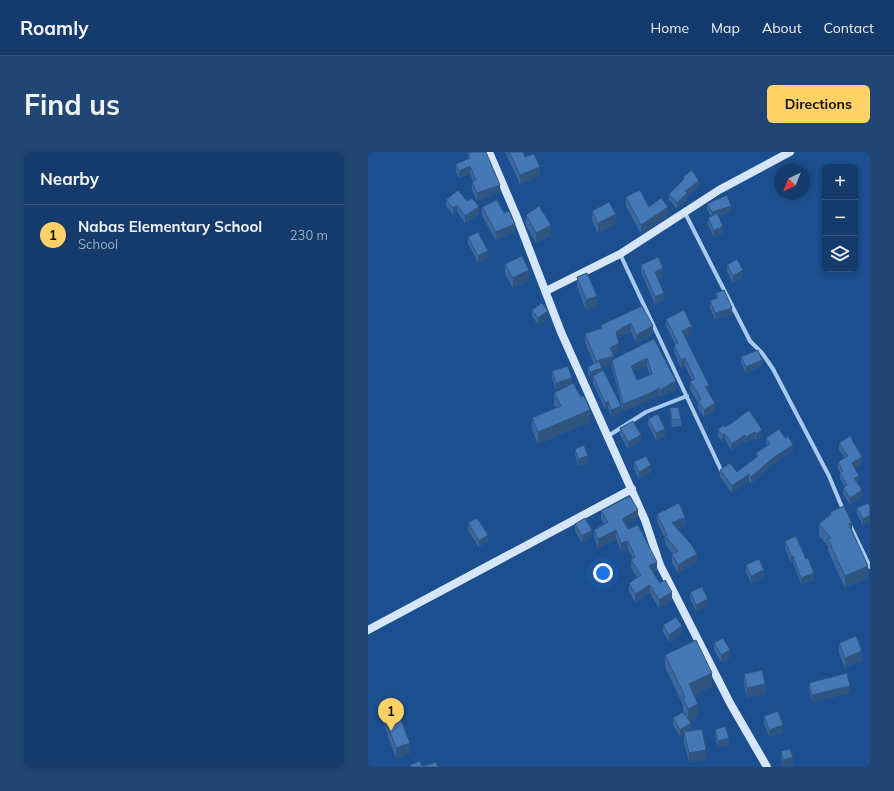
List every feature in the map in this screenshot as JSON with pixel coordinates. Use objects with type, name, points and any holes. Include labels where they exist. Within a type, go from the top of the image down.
[{"type":"street","points":[[489,152],[516,215],[561,332],[632,489],[660,565],[730,703],[767,767]]},
{"type":"street","points":[[546,292],[620,254],[719,190],[790,152]]},
{"type":"street","points":[[685,213],[747,336],[773,369],[829,476],[870,567]]},
{"type":"street","points":[[620,254],[722,472]]},
{"type":"street","points":[[608,436],[646,412],[687,396]]},
{"type":"street","points":[[368,630],[632,489]]},
{"type":"building","points":[[486,152],[500,185],[477,193],[472,182],[476,180],[470,166],[459,171],[456,164],[470,158],[468,153]]},
{"type":"building","points":[[509,152],[523,152],[525,157],[534,154],[540,167],[520,175]]},
{"type":"building","points":[[692,170],[699,181],[685,191],[687,193],[677,203],[669,194],[684,179],[683,177]]},
{"type":"building","points":[[458,190],[467,201],[472,198],[479,207],[465,216],[457,205],[453,208],[446,200]]},
{"type":"building","points":[[640,190],[649,207],[661,198],[668,207],[641,225],[626,197]]},
{"type":"building","points":[[727,195],[731,206],[712,212],[707,204]]},
{"type":"building","points":[[497,200],[504,213],[509,211],[515,224],[496,232],[482,207]]},
{"type":"building","points":[[609,202],[616,214],[598,223],[592,211]]},
{"type":"building","points":[[539,206],[551,225],[536,233],[526,215]]},
{"type":"building","points":[[717,213],[723,226],[714,231],[708,218]]},
{"type":"building","points":[[478,232],[488,251],[478,256],[468,237]]},
{"type":"building","points":[[522,256],[529,270],[513,278],[505,264]]},
{"type":"building","points":[[658,257],[663,268],[655,272],[664,293],[655,297],[641,265]]},
{"type":"building","points":[[737,259],[743,270],[733,276],[727,265]]},
{"type":"building","points":[[587,273],[597,296],[586,300],[577,277]]},
{"type":"building","points":[[724,290],[732,308],[715,313],[710,301],[718,298],[716,293]]},
{"type":"building","points":[[542,303],[548,311],[538,318],[532,310]]},
{"type":"building","points":[[642,306],[653,326],[636,335],[631,323],[616,332],[619,343],[610,348],[614,356],[596,361],[585,334],[602,328],[601,325]]},
{"type":"building","points":[[684,310],[692,326],[682,331],[709,385],[705,387],[715,403],[704,410],[698,401],[701,399],[690,381],[695,379],[685,358],[681,360],[674,345],[678,343],[666,319]]},
{"type":"building","points":[[654,339],[676,381],[660,390],[659,388],[623,404],[612,360]],"holes":[[[647,358],[652,374],[637,380],[631,366]]]},
{"type":"building","points":[[758,350],[762,360],[746,367],[741,357]]},
{"type":"building","points":[[599,361],[602,368],[590,372],[588,367]]},
{"type":"building","points":[[568,366],[572,378],[556,383],[552,371]]},
{"type":"building","points":[[603,370],[621,406],[611,410],[608,401],[605,403],[593,376]]},
{"type":"building","points":[[573,383],[581,397],[584,396],[590,410],[538,432],[532,418],[561,406],[554,393]]},
{"type":"building","points":[[678,407],[681,419],[672,420],[670,408]]},
{"type":"building","points":[[749,410],[762,430],[756,434],[755,432],[746,437],[745,435],[731,444],[725,434],[722,435],[718,429],[724,425],[725,427],[732,423]]},
{"type":"building","points":[[658,414],[665,429],[656,433],[648,419]]},
{"type":"building","points":[[633,421],[641,435],[628,442],[620,428]]},
{"type":"building","points":[[779,429],[785,438],[788,436],[793,445],[774,457],[751,477],[749,474],[732,486],[720,470],[730,463],[737,472],[758,456],[756,453],[770,444],[766,438]]},
{"type":"building","points":[[850,436],[862,457],[852,463],[859,476],[854,478],[862,490],[850,498],[843,488],[847,485],[840,473],[843,471],[838,462],[848,456],[839,443]]},
{"type":"building","points":[[584,445],[588,456],[578,459],[575,449]]},
{"type":"building","points":[[646,456],[651,465],[639,472],[634,462]]},
{"type":"building","points":[[630,496],[638,510],[622,519],[628,529],[638,525],[657,562],[649,566],[660,583],[665,580],[672,592],[659,600],[650,585],[635,594],[629,583],[641,575],[631,560],[635,557],[628,541],[621,543],[616,530],[598,539],[594,530],[608,522],[601,511]]},
{"type":"building","points":[[679,503],[685,517],[672,523],[691,544],[697,554],[678,565],[672,554],[678,551],[665,536],[667,535],[657,514]]},
{"type":"building","points":[[868,503],[870,507],[870,515],[863,519],[857,508]]},
{"type":"building","points":[[844,506],[852,523],[849,524],[868,566],[845,576],[828,539],[831,538],[819,524],[831,514],[830,512]]},
{"type":"building","points":[[477,518],[488,535],[479,541],[468,523]]},
{"type":"building","points":[[585,518],[592,530],[582,536],[575,524]]},
{"type":"building","points":[[796,536],[814,573],[801,578],[793,556],[791,556],[785,541]]},
{"type":"building","points":[[759,559],[764,570],[751,576],[746,565]]},
{"type":"building","points":[[702,587],[708,599],[696,605],[690,592]]},
{"type":"building","points":[[676,617],[682,626],[669,635],[663,625]]},
{"type":"building","points":[[856,636],[862,651],[845,658],[839,643]]},
{"type":"building","points":[[723,638],[730,650],[721,655],[714,643]]},
{"type":"building","points":[[696,640],[712,673],[689,684],[698,704],[688,709],[683,698],[685,697],[665,655]]},
{"type":"building","points":[[762,670],[765,684],[747,688],[744,674]]},
{"type":"building","points":[[847,673],[850,686],[812,695],[809,683]]},
{"type":"building","points":[[392,697],[410,743],[396,748],[379,702]]},
{"type":"building","points":[[778,711],[783,725],[769,730],[764,716]]},
{"type":"building","points":[[683,712],[691,723],[680,730],[673,718]]},
{"type":"building","points":[[725,726],[729,738],[718,741],[715,730]]},
{"type":"building","points":[[702,729],[706,750],[689,753],[684,732]]},
{"type":"building","points":[[790,749],[793,757],[783,760],[781,751]]},
{"type":"building","points":[[420,761],[422,766],[436,762],[438,767],[411,767],[410,765]]},
{"type":"place","name":"Nabas Elementary School","points":[[391,731]]}]
